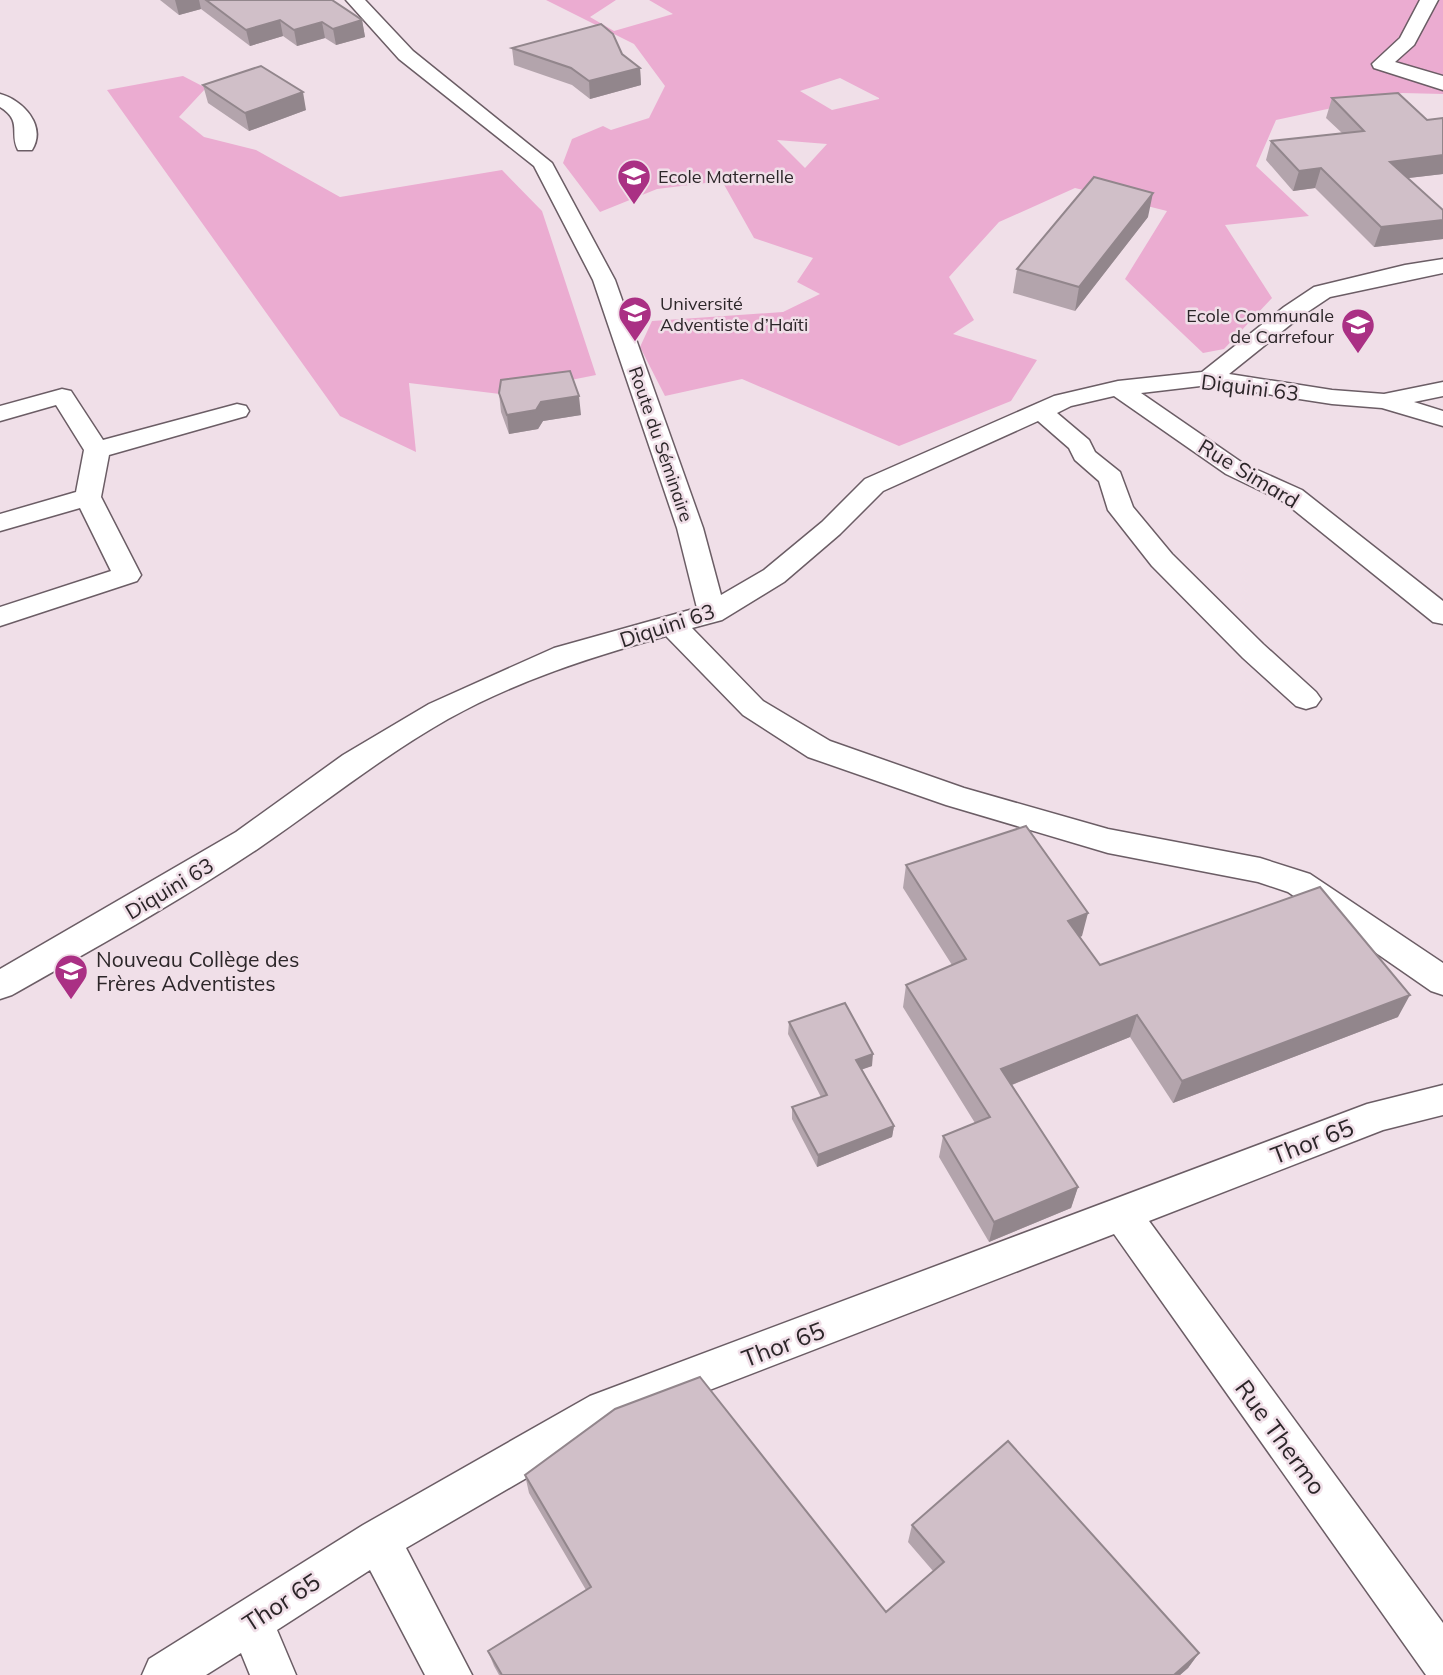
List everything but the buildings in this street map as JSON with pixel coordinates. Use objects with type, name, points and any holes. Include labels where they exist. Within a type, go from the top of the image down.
[{"type":"street","name":"Route du Séminaire","points":[[355,0],[406,55],[542,163],[604,280],[690,528],[712,613]]},
{"type":"street","points":[[1429,0],[1408,41],[1381,64],[1443,84]]},
{"type":"street","points":[[0,100],[15,106],[23,118],[25,146]]},
{"type":"street","points":[[1209,378],[1292,312],[1322,292],[1405,272],[1443,266]]},
{"type":"street","name":"Diquini 63","points":[[0,985],[103,927],[247,840],[354,763],[439,711],[564,656],[712,613],[774,576],[831,528],[874,485],[1041,411],[1086,395],[1118,388],[1209,378],[1332,397],[1384,401],[1443,389]]},
{"type":"street","name":"Rue Simard","points":[[1118,388],[1235,468],[1293,496],[1443,615]]},
{"type":"street","points":[[0,414],[62,396],[97,450],[88,497],[127,575],[0,617]]},
{"type":"street","points":[[1384,401],[1443,419]]},
{"type":"street","points":[[97,450],[237,411]]},
{"type":"street","points":[[1041,411],[1080,445],[1084,454],[1111,478],[1113,492],[1121,510],[1162,560],[1253,651],[1306,699]]},
{"type":"street","points":[[0,523],[88,497]]},
{"type":"street","points":[[672,625],[754,708],[819,749],[957,797],[1108,841],[1260,870],[1299,883],[1443,981]]},
{"type":"street","name":"Thor 65","points":[[164,1675],[378,1540],[604,1410],[1380,1115],[1443,1100]]},
{"type":"street","name":"Rue Thermo","points":[[1121,1213],[1443,1661]]},
{"type":"street","points":[[378,1540],[449,1675]]},
{"type":"street","points":[[251,1622],[273,1675]]},
{"type":"shaded area","points":[[546,0],[616,0],[590,17],[614,31],[673,14],[649,0],[1443,0],[1443,94],[1402,93],[1276,120],[1256,166],[1309,216],[1225,225],[1272,298],[1224,349],[1203,353],[1125,279],[1167,211],[1075,188],[999,222],[949,277],[974,320],[953,334],[1037,360],[1011,401],[899,446],[742,379],[665,396],[640,347],[652,321],[783,312],[820,294],[797,282],[813,258],[754,238],[722,181],[657,189],[600,212],[563,163],[572,139],[603,126],[611,130],[649,118],[665,86],[634,44]],"holes":[[[840,78],[879,98],[879,99],[832,110],[800,91]],[[777,140],[827,144],[805,168]]]},
{"type":"shaded area","points":[[183,76],[206,88],[179,117],[204,137],[256,150],[340,197],[502,170],[542,211],[596,375],[500,394],[409,383],[416,452],[340,416],[107,90]]},
{"type":"place","name":"Ecole Maternelle","points":[[634,206]]},
{"type":"place","name":"Université Adventiste d’Haïti","points":[[635,343]]},
{"type":"place","name":"Ecole Communale de Carrefour","points":[[1358,355]]},
{"type":"place","name":"Nouveau Collège des Frères Adventistes","points":[[71,1001]]}]
